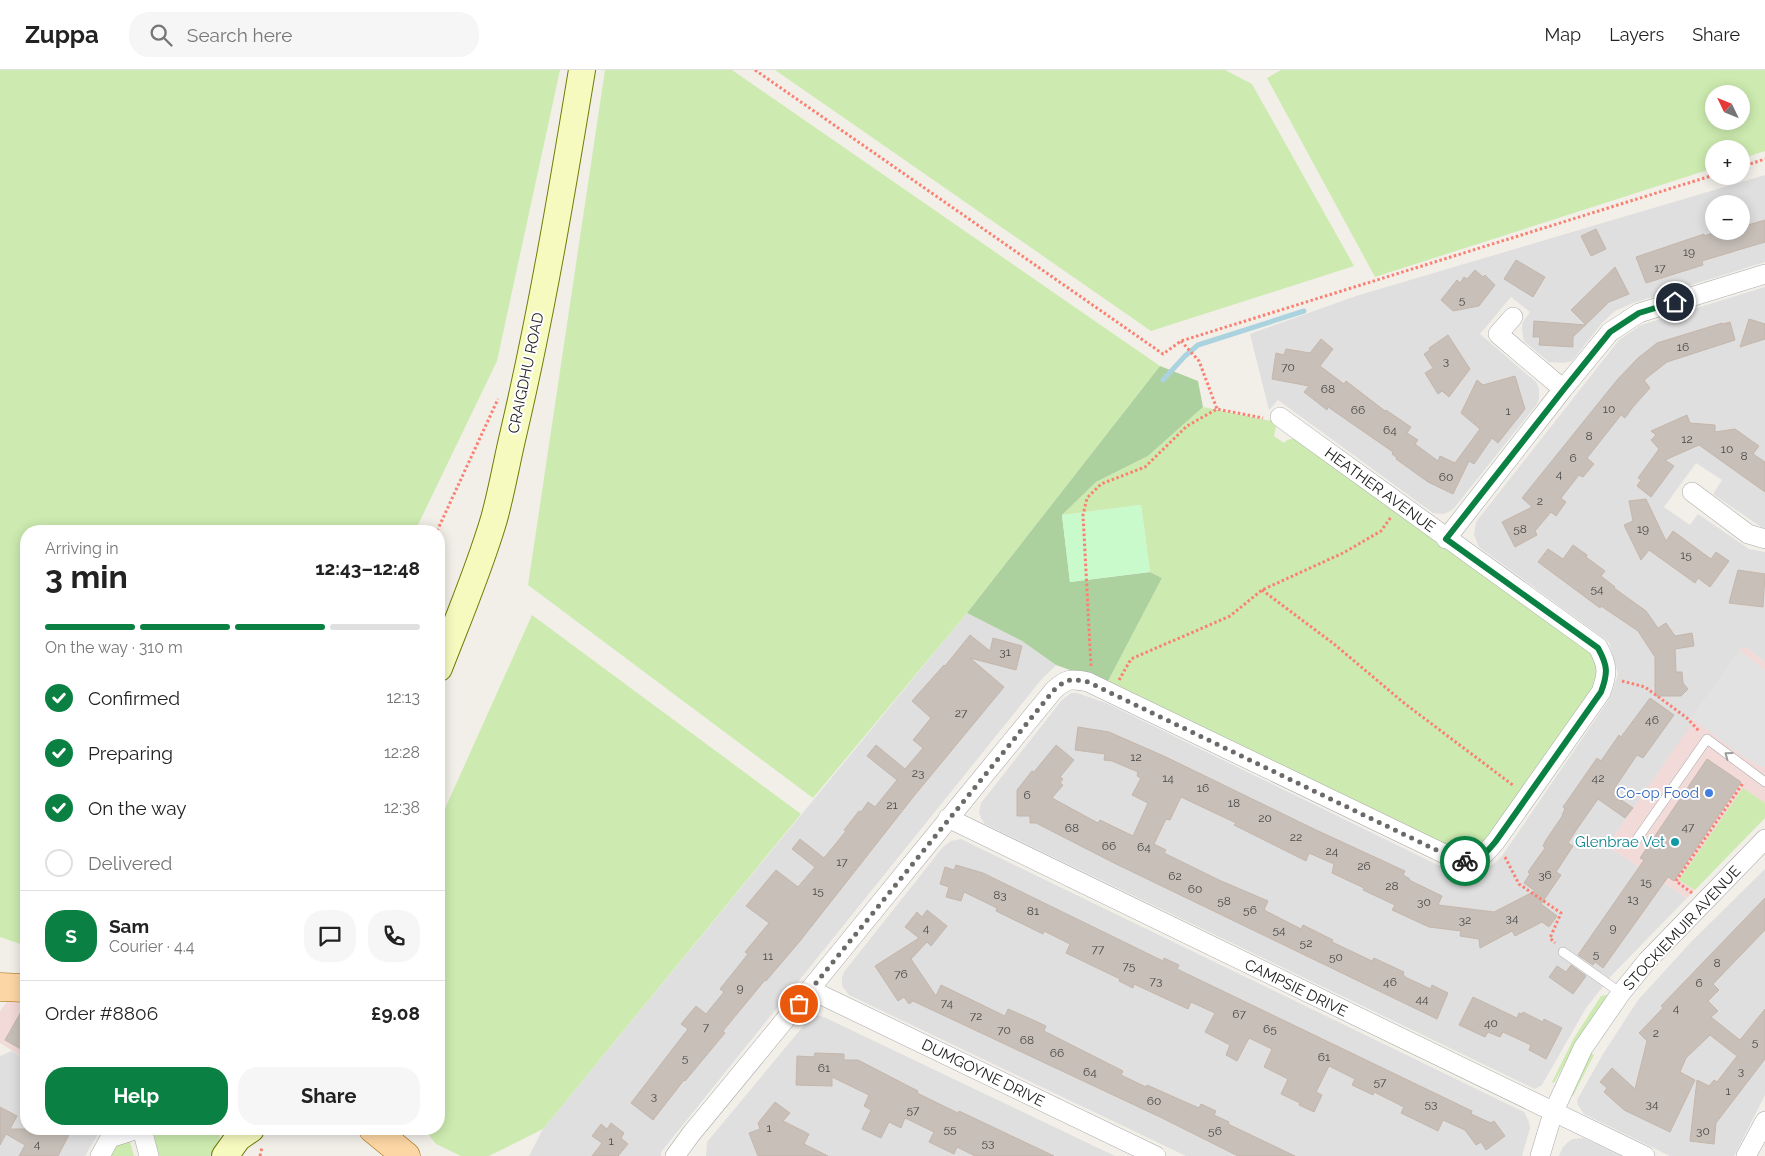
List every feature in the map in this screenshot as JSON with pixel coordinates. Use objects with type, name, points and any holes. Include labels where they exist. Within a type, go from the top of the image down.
[{"type":"main road","name":"CRAIGDHU ROAD","points":[[445,653],[494,520],[541,305],[582,70]]},
{"type":"main road","points":[[0,987],[20,988]]},
{"type":"main road","points":[[380,1135],[406,1156]]},
{"type":"street","points":[[1446,539],[1610,332],[1639,313],[1765,274]]},
{"type":"street","points":[[1513,317],[1498,334],[1564,389]]},
{"type":"street","name":"HEATHER AVENUE","points":[[1280,417],[1598,648],[1606,662],[1607,677]]},
{"type":"street","points":[[1692,492],[1748,534],[1765,539]]},
{"type":"street","points":[[675,1156],[948,818],[1054,690],[1063,682],[1074,679],[1088,682],[1455,859],[1466,861],[1484,856],[1496,841],[1601,692],[1607,677]]},
{"type":"street","name":"CAMPSIE DRIVE","points":[[948,818],[1645,1156]]},
{"type":"street","name":"STOCKIEMUIR AVENUE","points":[[1540,1156],[1553,1113],[1583,1048],[1621,993],[1647,960],[1765,839]]},
{"type":"street","name":"DUMGOYNE DRIVE","points":[[810,990],[1156,1156]]},
{"type":"street","points":[[1746,1156],[1765,1121]]},
{"type":"street","points":[[100,1156],[110,1138],[120,1135]]},
{"type":"street","points":[[142,1135],[149,1156]]},
{"type":"lane","points":[[1635,842],[1707,739],[1765,782]]},
{"type":"lane","points":[[1563,952],[1621,993]]},
{"type":"path","points":[[755,70],[1163,354],[1181,341],[1705,178]]},
{"type":"path","points":[[1750,164],[1765,160]]},
{"type":"path","points":[[1181,341],[1199,361],[1216,409]]},
{"type":"path","points":[[440,525],[500,395]]},
{"type":"path","points":[[1088,682],[1092,665],[1083,515],[1087,498],[1101,484],[1145,467],[1187,426],[1216,409],[1264,418],[1280,417]]},
{"type":"path","points":[[1112,694],[1131,659],[1230,616],[1262,590],[1343,553],[1381,531],[1400,504]]},
{"type":"path","points":[[1262,590],[1334,644],[1404,703],[1528,796]]},
{"type":"path","points":[[1607,677],[1645,687],[1687,718],[1707,739]]},
{"type":"path","points":[[1704,902],[1676,880],[1743,784]]},
{"type":"path","points":[[1496,841],[1519,884],[1561,913],[1550,938],[1563,952]]},
{"type":"shaded area","points":[[1765,175],[1765,262],[1633,303],[1615,311],[1602,323],[1572,361],[1564,363],[1549,362],[1525,342],[1522,327],[1530,312],[1511,297],[1480,334],[1536,382],[1539,388],[1539,399],[1455,507],[1444,514],[1433,513],[1278,400],[1269,410],[1250,334],[1356,296],[1731,185],[1750,185],[1750,179]]},
{"type":"shaded area","points":[[1765,287],[1765,528],[1713,494],[1722,480],[1696,463],[1664,507],[1690,525],[1698,514],[1749,549],[1765,552],[1765,662],[1746,647],[1691,718],[1692,725],[1607,846],[1687,898],[1612,975],[1586,1008],[1542,1085],[1535,1089],[985,824],[979,812],[981,803],[1062,700],[1071,693],[1077,693],[1106,703],[1448,870],[1473,873],[1494,864],[1502,856],[1610,698],[1618,674],[1609,642],[1479,547],[1474,535],[1476,522],[1619,340],[1641,325]]},
{"type":"shaded area","points":[[967,613],[1022,641],[1056,665],[1041,680],[661,1152],[661,1156],[529,1156],[543,1129]]},
{"type":"shaded area","points":[[1746,647],[1765,662],[1765,816],[1687,898],[1607,846],[1691,725],[1691,718],[1739,650]]},
{"type":"shaded area","points":[[1739,650],[1765,670],[1765,766],[1763,768],[1741,755],[1691,718]]},
{"type":"shaded area","points":[[961,839],[1524,1112],[1530,1128],[1522,1156],[1186,1156],[849,995],[842,986],[844,972],[943,847],[951,841]]},
{"type":"shaded area","points":[[1765,869],[1765,1095],[1734,1156],[1670,1156],[1584,1114],[1577,1100],[1603,1054],[1638,1000],[1692,941]]},
{"type":"shaded area","points":[[9,999],[20,999],[20,1055],[0,1043],[0,1011]]},
{"type":"shaded area","points":[[817,1015],[1115,1156],[706,1156],[707,1142],[810,1018]]},
{"type":"shaded area","points":[[12,1051],[20,1056],[20,1135],[97,1135],[85,1156],[0,1156],[0,1056]]},
{"type":"shaded area","points":[[1584,1138],[1621,1156],[1559,1156],[1563,1147],[1568,1142],[1573,1139]]},
{"type":"green space","points":[[0,70],[560,70],[497,361],[418,525],[20,525],[20,944],[0,937]]},
{"type":"green space","points":[[605,70],[732,70],[1160,366],[967,613],[813,798],[528,585]]},
{"type":"green space","points":[[775,70],[1225,70],[1252,84],[1354,266],[1151,331]]},
{"type":"green space","points":[[1281,70],[1765,70],[1765,151],[1750,156],[1750,140],[1705,140],[1705,171],[1375,277],[1267,78]]},
{"type":"green space","points":[[1160,366],[1198,381],[1203,407],[1148,456],[1096,482],[1062,515],[1070,582],[1150,572],[1162,578],[1107,683],[1056,665],[1022,641],[967,613]]},
{"type":"green space","points":[[1203,407],[1271,421],[1276,427],[1274,436],[1284,443],[1294,438],[1591,653],[1596,659],[1600,677],[1487,844],[1465,854],[1107,683],[1162,578],[1150,572],[1141,505],[1062,515],[1096,482],[1148,456]]},
{"type":"green space","points":[[1141,505],[1150,572],[1070,582],[1062,515]]},
{"type":"green space","points":[[532,615],[801,814],[543,1129],[489,1156],[461,1156],[436,1144],[429,1135],[445,1135],[445,809]]},
{"type":"green space","points":[[1743,788],[1765,803],[1765,818],[1695,890],[1679,880]]},
{"type":"green space","points":[[1608,995],[1577,1041],[1554,1083],[1552,1082],[1574,1038],[1601,996]]},
{"type":"green space","points":[[1591,1053],[1594,1055],[1573,1096],[1570,1094]]},
{"type":"green space","points":[[152,1135],[220,1135],[217,1146],[210,1156],[157,1156]]},
{"type":"green space","points":[[122,1141],[130,1142],[134,1156],[109,1156],[116,1144]]},
{"type":"building","points":[[1765,220],[1765,242],[1702,261],[1703,265],[1646,283],[1636,257],[1704,234],[1705,240],[1750,240],[1750,224]]},
{"type":"building","points":[[1596,229],[1606,249],[1591,256],[1581,236]]},
{"type":"building","points":[[1516,260],[1545,277],[1533,297],[1504,279]]},
{"type":"building","points":[[1615,267],[1629,294],[1609,302],[1586,325],[1571,310]]},
{"type":"building","points":[[1475,270],[1483,277],[1485,275],[1495,285],[1479,306],[1453,311],[1441,300],[1457,280],[1460,283],[1464,277],[1467,279]]},
{"type":"building","points":[[1749,319],[1765,324],[1765,339],[1740,347]]},
{"type":"building","points":[[1534,321],[1585,325],[1573,337],[1573,347],[1539,345],[1540,337],[1533,337]]},
{"type":"building","points":[[1730,322],[1735,340],[1667,362],[1644,380],[1650,388],[1625,418],[1621,415],[1587,458],[1594,464],[1583,477],[1579,475],[1561,498],[1566,502],[1556,516],[1551,512],[1535,531],[1537,535],[1515,547],[1502,522],[1532,507],[1522,498],[1617,380],[1638,358],[1657,343]]},
{"type":"building","points":[[1448,335],[1470,369],[1449,397],[1442,391],[1438,394],[1425,373],[1433,368],[1424,354],[1430,350],[1429,348]]},
{"type":"building","points":[[1321,339],[1333,349],[1320,366],[1344,384],[1346,381],[1385,411],[1411,427],[1407,433],[1418,440],[1415,444],[1438,461],[1440,456],[1455,463],[1480,429],[1461,413],[1477,380],[1483,385],[1515,376],[1525,409],[1498,443],[1492,438],[1474,464],[1469,461],[1453,494],[1428,482],[1396,459],[1392,454],[1393,452],[1328,407],[1327,410],[1304,392],[1309,386],[1272,379],[1276,353],[1284,355],[1286,349],[1310,353]]},
{"type":"building","points":[[1687,415],[1690,423],[1715,425],[1715,432],[1735,429],[1759,446],[1753,454],[1765,462],[1765,492],[1699,445],[1665,460],[1674,466],[1651,497],[1637,486],[1641,480],[1638,478],[1659,449],[1651,440],[1656,435],[1651,431]]},
{"type":"building","points":[[1646,499],[1666,541],[1673,531],[1711,559],[1716,552],[1729,561],[1710,587],[1698,578],[1695,583],[1649,550],[1641,560],[1624,525],[1633,521],[1629,501]]},
{"type":"building","points":[[1573,545],[1605,571],[1601,576],[1614,588],[1646,611],[1658,628],[1666,623],[1675,636],[1692,633],[1694,646],[1675,649],[1676,672],[1682,672],[1683,683],[1688,689],[1681,696],[1655,696],[1655,657],[1638,631],[1601,606],[1600,608],[1538,562],[1548,549],[1563,559]]},
{"type":"building","points":[[1738,570],[1765,574],[1763,607],[1729,603]]},
{"type":"building","points":[[970,635],[990,651],[993,638],[1022,646],[1016,670],[970,658],[1004,687],[914,796],[800,941],[723,1031],[725,1033],[684,1080],[653,1120],[631,1103],[688,1029],[681,1024],[696,1006],[706,1014],[724,992],[720,989],[748,954],[745,952],[769,923],[746,906],[776,870],[798,887],[815,867],[792,849],[800,839],[824,858],[846,831],[844,830],[868,802],[875,807],[897,780],[867,756],[876,745],[905,769],[923,748],[913,740],[931,718],[912,701],[945,666]]},
{"type":"building","points":[[1650,698],[1674,715],[1643,758],[1637,755],[1614,789],[1616,790],[1613,794],[1633,808],[1625,818],[1598,799],[1568,843],[1573,846],[1556,872],[1561,875],[1541,904],[1557,916],[1549,927],[1542,922],[1515,936],[1512,931],[1480,948],[1479,939],[1460,936],[1461,931],[1429,927],[1392,910],[1395,905],[1332,873],[1334,864],[1309,853],[1306,861],[1234,825],[1236,823],[1181,797],[1170,820],[1166,819],[1154,844],[1166,850],[1164,853],[1268,901],[1264,910],[1301,929],[1303,925],[1333,940],[1332,942],[1372,961],[1374,958],[1404,972],[1403,975],[1407,978],[1431,989],[1432,985],[1448,993],[1437,1019],[1114,863],[1036,823],[1030,823],[1030,816],[1017,816],[1017,790],[1056,745],[1074,760],[1060,777],[1063,779],[1060,783],[1063,785],[1052,798],[1098,823],[1100,820],[1133,836],[1148,803],[1132,795],[1141,778],[1137,776],[1138,772],[1112,761],[1104,760],[1105,754],[1075,750],[1078,727],[1109,732],[1166,757],[1405,871],[1403,875],[1409,880],[1442,896],[1438,905],[1494,912],[1535,891],[1524,883],[1530,874],[1528,872],[1545,848],[1543,846],[1546,840],[1563,815],[1565,809],[1563,807],[1597,758],[1601,761],[1619,735],[1621,737]]},
{"type":"building","points":[[1707,759],[1741,782],[1674,881],[1668,877],[1603,968],[1595,962],[1593,965],[1578,955],[1644,860],[1640,858]]},
{"type":"building","points":[[956,865],[983,873],[1163,961],[1164,958],[1179,965],[1177,969],[1472,1111],[1471,1114],[1491,1123],[1494,1121],[1505,1136],[1486,1150],[1481,1142],[1476,1145],[1465,1130],[1443,1120],[1438,1131],[1401,1113],[1404,1107],[1374,1092],[1373,1095],[1352,1085],[1355,1079],[1329,1066],[1316,1092],[1322,1095],[1314,1112],[1299,1105],[1300,1103],[1281,1094],[1288,1079],[1264,1067],[1272,1049],[1249,1038],[1237,1061],[1226,1055],[1230,1045],[1205,1032],[1215,1013],[1191,1002],[1188,1009],[1134,984],[1133,988],[1119,981],[1120,979],[1066,953],[1070,944],[1044,931],[1043,934],[996,911],[997,908],[964,892],[961,901],[946,897],[949,887],[940,884],[945,867],[954,870]]},
{"type":"building","points":[[1765,898],[1765,930],[1713,984],[1719,990],[1708,1001],[1718,1011],[1711,1017],[1740,1040],[1765,1009],[1765,1059],[1716,1123],[1714,1144],[1690,1141],[1697,1080],[1709,1086],[1714,1080],[1717,1082],[1737,1056],[1710,1035],[1686,1058],[1680,1072],[1695,1080],[1670,1132],[1624,1110],[1604,1092],[1607,1088],[1600,1082],[1612,1068],[1635,1089],[1647,1041],[1639,1033],[1663,1008],[1661,1006]]},
{"type":"building","points":[[927,910],[947,926],[931,946],[927,942],[911,959],[936,996],[941,985],[1005,1016],[1008,1009],[1031,1019],[1046,1026],[1044,1031],[1123,1071],[1121,1075],[1199,1108],[1201,1104],[1216,1111],[1214,1115],[1229,1122],[1228,1124],[1295,1156],[1238,1156],[1162,1118],[913,1001],[909,1004],[904,997],[898,1001],[875,966],[919,938],[905,927],[917,912],[922,917]]},
{"type":"building","points":[[1571,965],[1586,976],[1573,994],[1549,977],[1557,966],[1566,972]]},
{"type":"building","points":[[1473,997],[1517,1018],[1519,1013],[1522,1014],[1523,1012],[1543,1022],[1544,1019],[1562,1028],[1546,1059],[1529,1050],[1531,1045],[1503,1032],[1500,1037],[1488,1032],[1485,1037],[1459,1025]]},
{"type":"building","points":[[20,1014],[20,1049],[5,1040]]},
{"type":"building","points":[[815,1053],[844,1054],[844,1060],[858,1060],[918,1091],[917,1093],[1054,1156],[975,1156],[957,1147],[954,1154],[929,1142],[934,1132],[905,1118],[901,1128],[889,1122],[881,1138],[862,1129],[871,1110],[864,1106],[869,1095],[832,1077],[832,1086],[796,1085],[797,1056],[814,1057]]},
{"type":"building","points":[[775,1102],[790,1113],[783,1121],[809,1134],[804,1144],[828,1156],[758,1156],[749,1133],[760,1129],[758,1123]]},
{"type":"building","points":[[0,1107],[17,1116],[10,1129],[20,1129],[20,1135],[69,1135],[58,1156],[19,1156],[25,1145],[6,1134],[0,1145]]},
{"type":"building","points":[[611,1123],[624,1133],[621,1138],[628,1144],[618,1156],[592,1156],[602,1143],[592,1136],[601,1124],[607,1129]]},
{"type":"waterway","points":[[1163,380],[1198,345],[1304,311]]},
{"type":"way so far","points":[[799,1004],[948,818],[1054,690],[1063,682],[1074,679],[1088,682],[1455,859],[1465,861]]},
{"type":"place","name":"Co-op Food","points":[[1709,793]]},
{"type":"place","name":"Glenbrae Vet","points":[[1675,842]]},
{"type":"route","points":[[1465,861],[1475,860],[1484,856],[1496,841],[1601,692],[1607,677],[1606,662],[1598,648],[1446,539],[1610,332],[1639,313],[1675,302]]}]
